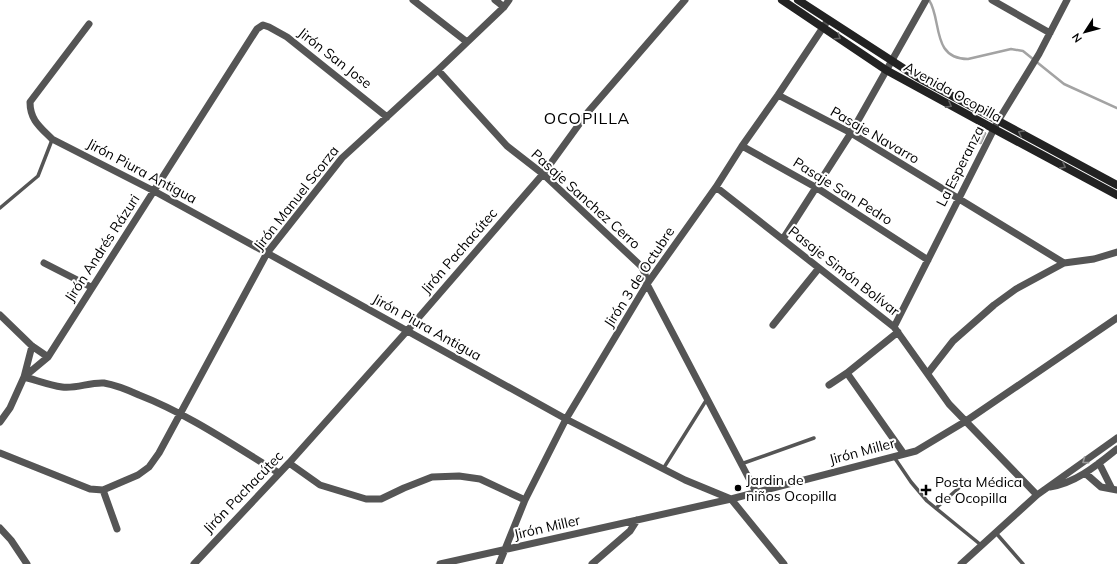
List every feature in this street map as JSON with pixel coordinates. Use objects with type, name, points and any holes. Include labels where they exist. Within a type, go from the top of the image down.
[{"type":"street","points":[[413,0],[424,3],[467,42]]},
{"type":"street","points":[[495,0],[504,7]]},
{"type":"street","name":"Jirón Manuel Scorza","points":[[103,490],[138,475],[149,467],[159,453],[181,414],[267,253],[342,158],[438,70],[504,7],[509,0]]},
{"type":"street","name":"Jirón Pachacútec","points":[[194,564],[289,463],[407,331],[543,174],[588,112],[685,0]]},
{"type":"street","name":"Avenida Ocopilla","points":[[782,0],[917,77],[1117,185]]},
{"type":"street","name":"Avenida Ocopilla","points":[[798,0],[826,24],[886,70],[1117,195]]},
{"type":"street","points":[[992,0],[1050,33]]},
{"type":"street","name":"La Esperanza","points":[[896,329],[928,260],[998,121],[1039,54],[1067,0]]},
{"type":"street","points":[[783,239],[851,134],[925,2]]},
{"type":"street","name":"Jirón Piura Antigua","points":[[89,24],[30,102],[30,111],[34,119],[52,138],[154,191],[566,419],[685,480],[731,499],[784,564]]},
{"type":"street","name":"Jirón 3 de Octubre","points":[[499,564],[525,500],[566,419],[647,284],[716,187],[742,146],[778,96],[826,24]]},
{"type":"street","name":"Jirón San Jose","points":[[263,25],[287,37],[387,116]]},
{"type":"street","name":"Jirón Andrés Rázuri","points":[[0,422],[10,408],[24,377],[48,357],[91,287],[257,29],[263,25]]},
{"type":"street","name":"Pasaje Sanchez Cerro","points":[[438,70],[507,146],[543,174],[642,268],[647,284],[756,492]]},
{"type":"street","name":"Pasaje Navarro","points":[[778,96],[851,134],[1064,263]]},
{"type":"street","name":"Pasaje San Pedro","points":[[742,146],[817,188],[928,260]]},
{"type":"street","name":"Pasaje Simón Bolívar","points":[[716,187],[896,329],[949,404],[1037,495]]},
{"type":"street","points":[[928,373],[953,341],[994,305],[1016,289],[1064,263],[1094,259],[1117,252]]},
{"type":"street","points":[[44,263],[91,287]]},
{"type":"street","points":[[773,325],[820,268]]},
{"type":"street","points":[[0,315],[32,346],[48,357]]},
{"type":"street","name":"Jirón Miller","points":[[440,564],[731,499],[916,451],[966,421],[1117,318]]},
{"type":"street","points":[[828,385],[847,373],[896,329]]},
{"type":"street","points":[[32,346],[24,377],[62,387],[76,387],[88,384],[104,383],[146,397],[181,414],[279,473]]},
{"type":"street","points":[[847,373],[904,454]]},
{"type":"street","points":[[960,564],[1037,495],[1117,438]]},
{"type":"street","points":[[1048,487],[1062,485],[1085,473],[1117,449]]},
{"type":"street","points":[[0,453],[90,489],[103,490],[117,529]]},
{"type":"street","points":[[289,463],[320,485],[366,499],[381,499],[432,477],[460,476],[480,479],[525,500]]},
{"type":"street","points":[[1099,463],[1114,490]]},
{"type":"street","points":[[1085,473],[1101,487],[1114,490]]},
{"type":"street","points":[[593,564],[630,531],[637,520]]},
{"type":"street","points":[[0,528],[11,540],[27,564]]},
{"type":"lane","points":[[0,208],[38,176],[52,138]]},
{"type":"lane","points":[[663,469],[707,399]]},
{"type":"lane","points":[[741,464],[814,438]]},
{"type":"lane","points":[[893,457],[911,482],[927,500],[981,545]]},
{"type":"lane","points":[[936,508],[968,480]]},
{"type":"lane","points":[[996,532],[1022,564]]},
{"type":"building","points":[[979,130],[986,133],[981,144],[973,140]]},
{"type":"waterway","points":[[929,0],[933,8],[943,45],[948,52],[956,57],[968,59],[1011,49],[1023,51],[1064,84],[1117,108]]},
{"type":"place","name":"Jardin de niños Ocopilla","points":[[738,488]]},
{"type":"place","name":"Posta Médica de Ocopilla","points":[[926,490]]},
{"type":"district","name":"OCOPILLA","points":[[587,118]]}]
